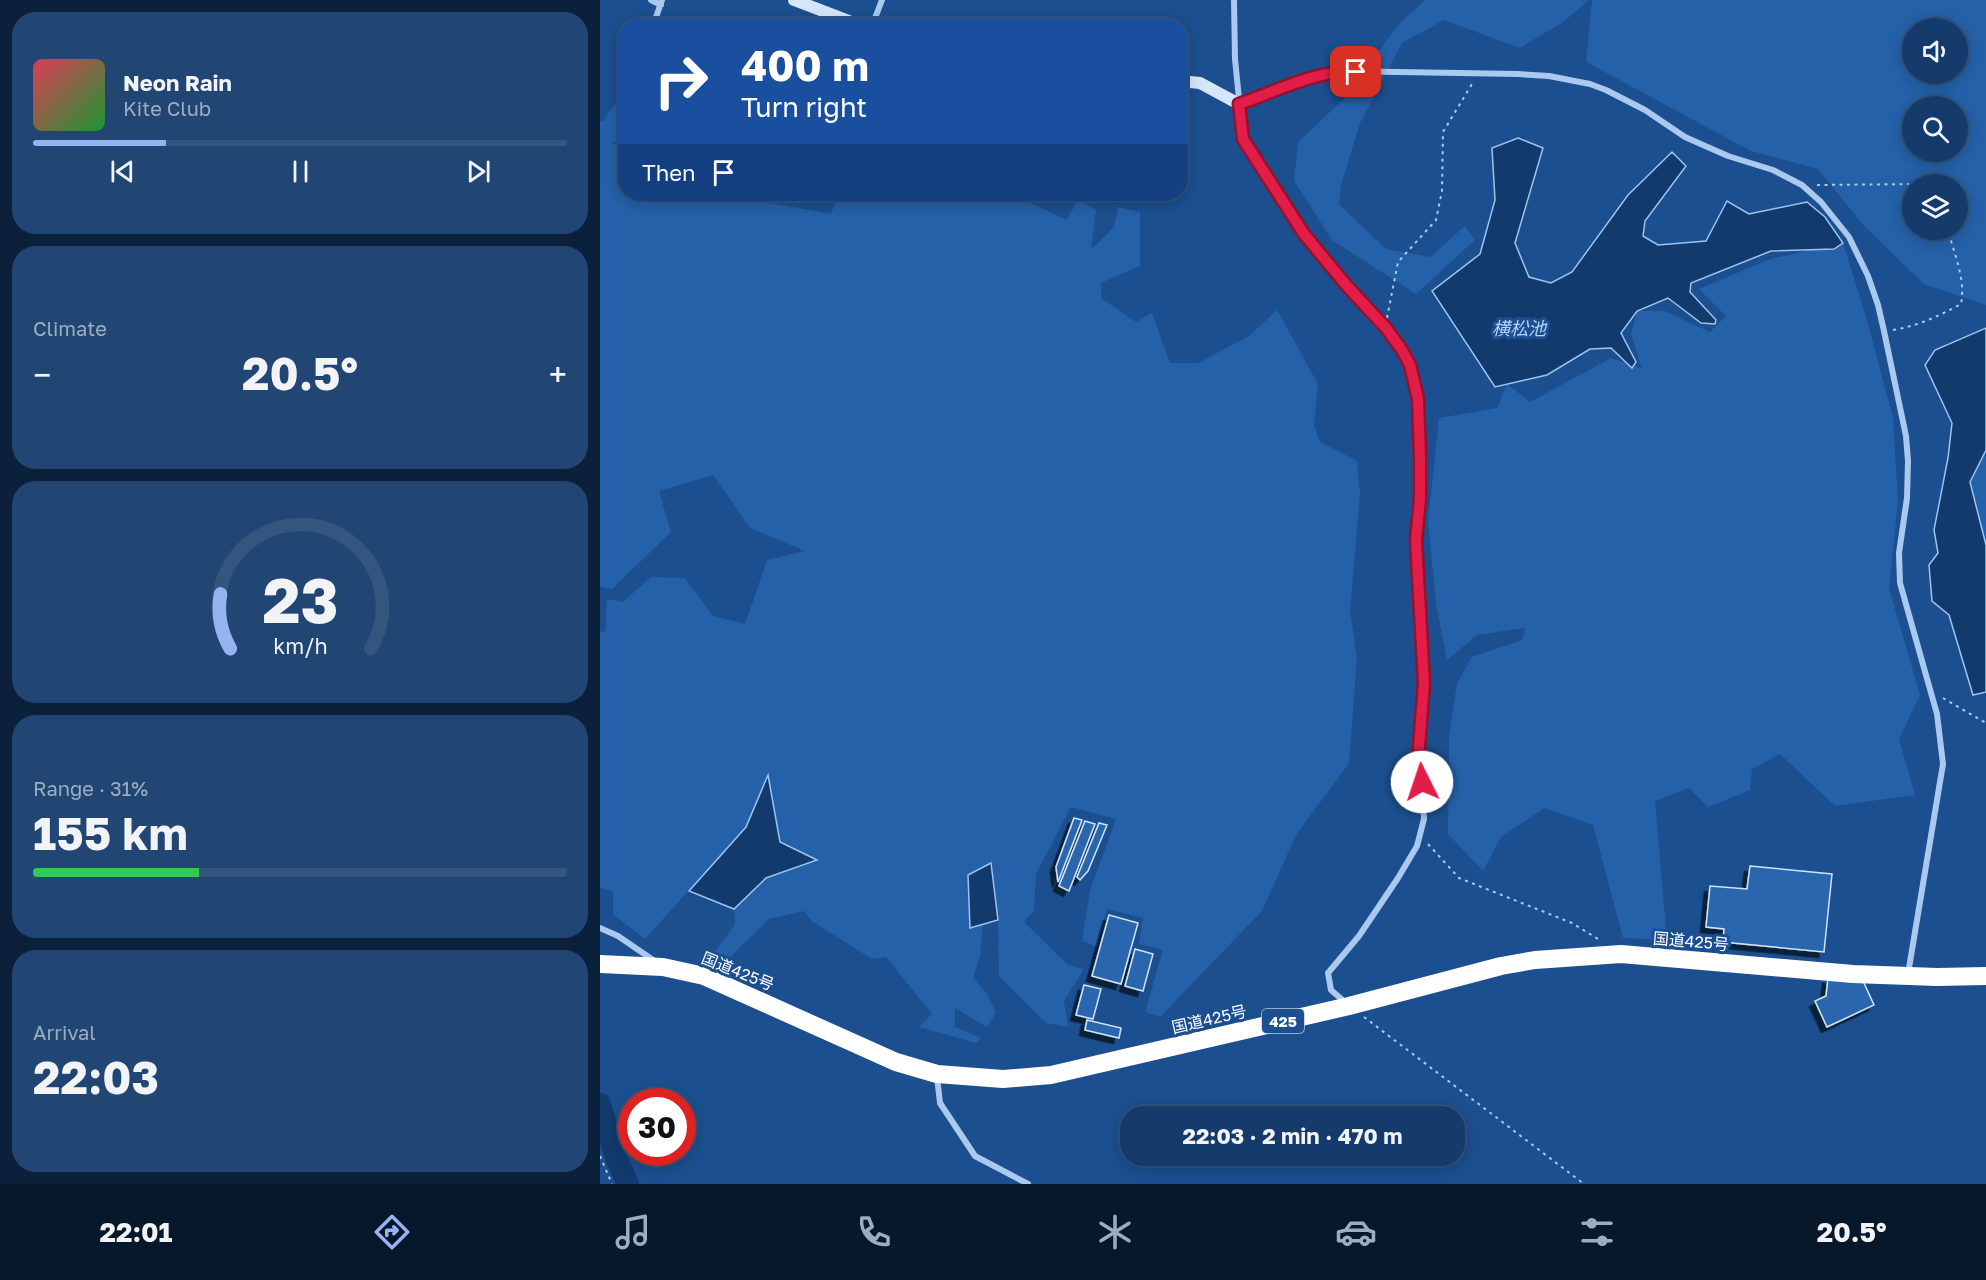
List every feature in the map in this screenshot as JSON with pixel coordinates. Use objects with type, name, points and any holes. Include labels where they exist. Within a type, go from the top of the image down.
[{"type":"highway","name":"国道425号","points":[[600,964],[663,967],[704,976],[896,1062],[937,1074],[1003,1079],[1051,1075],[1349,1006],[1501,966],[1534,960],[1621,954],[1780,969],[1907,977],[1986,976]]},
{"type":"street","points":[[651,0],[662,2],[656,18]]},
{"type":"street","points":[[794,0],[841,18]]},
{"type":"street","points":[[875,18],[882,0]]},
{"type":"street","points":[[1234,0],[1235,59],[1243,139],[1304,234],[1386,328],[1402,350],[1410,365],[1418,399],[1420,499],[1416,540],[1424,683],[1419,746],[1424,819],[1417,846],[1398,878],[1359,936],[1328,973],[1331,990],[1349,1006]]},
{"type":"street","points":[[1188,82],[1200,83],[1239,104],[1322,74],[1339,71],[1549,76],[1590,84],[1606,90],[1645,110],[1685,137],[1728,156],[1773,170],[1802,185],[1821,202],[1849,237],[1868,276],[1884,331],[1906,436],[1908,461],[1907,498],[1899,554],[1900,583],[1937,714],[1942,764],[1907,977]]},
{"type":"street","points":[[600,928],[618,936],[663,967]]},
{"type":"street","points":[[937,1074],[940,1103],[975,1156],[1029,1184]]},
{"type":"path","points":[[1386,328],[1398,262],[1436,220],[1442,191],[1443,132],[1478,73]]},
{"type":"path","points":[[1802,185],[1902,184]]},
{"type":"path","points":[[1884,331],[1916,325],[1940,316],[1961,304],[1962,280],[1951,240]]},
{"type":"path","points":[[1930,690],[1986,723]]},
{"type":"path","points":[[1419,836],[1459,878],[1572,923],[1601,942]]},
{"type":"path","points":[[1349,1006],[1584,1184]]},
{"type":"path","points":[[600,1156],[612,1184]]},
{"type":"shaded area","points":[[1425,0],[1589,0],[1563,22],[1520,48],[1444,20],[1402,43],[1360,123],[1341,185],[1339,204],[1386,249],[1430,257],[1465,226],[1475,240],[1416,294],[1332,240],[1294,181],[1298,142],[1345,98],[1398,25]]},
{"type":"shaded area","points":[[1592,0],[1986,0],[1986,305],[1924,284],[1864,226],[1818,169],[1751,151],[1586,62]]},
{"type":"shaded area","points":[[618,100],[618,139],[611,144],[618,144],[618,201],[760,201],[831,214],[836,201],[1026,201],[1067,220],[1077,201],[1081,201],[1096,210],[1091,250],[1114,227],[1118,207],[1140,212],[1140,266],[1101,283],[1101,298],[1136,322],[1152,313],[1170,363],[1198,363],[1249,336],[1277,310],[1318,384],[1314,424],[1319,441],[1357,461],[1360,493],[1350,611],[1357,657],[1349,763],[1296,835],[1262,911],[1160,1017],[1145,1012],[1163,950],[1139,944],[1143,918],[1107,909],[1097,947],[1082,941],[1090,890],[1116,819],[1071,807],[1036,874],[1034,911],[1024,922],[1068,965],[1084,969],[1064,1001],[1068,1027],[1046,1023],[999,976],[998,920],[991,863],[968,876],[970,928],[983,924],[980,956],[973,978],[988,995],[996,1013],[987,1027],[955,1008],[955,1027],[981,1038],[976,1043],[919,1027],[932,1014],[886,957],[872,959],[813,922],[804,911],[769,919],[723,964],[712,956],[735,924],[734,909],[766,878],[816,860],[780,842],[767,776],[746,827],[645,939],[613,914],[613,892],[600,887],[600,631],[605,632],[607,599],[623,602],[651,577],[685,578],[713,616],[745,624],[767,560],[805,551],[750,528],[713,475],[659,491],[671,532],[612,589],[600,587],[600,121],[603,121]]},
{"type":"shaded area","points":[[1843,243],[1867,320],[1893,418],[1898,502],[1889,588],[1920,695],[1899,739],[1915,795],[1835,806],[1780,754],[1752,769],[1750,790],[1708,807],[1689,788],[1655,801],[1667,940],[1623,938],[1593,825],[1545,808],[1501,837],[1483,871],[1448,834],[1449,737],[1457,683],[1472,657],[1522,640],[1525,628],[1477,635],[1447,660],[1436,604],[1428,521],[1439,418],[1497,408],[1507,384],[1530,402],[1611,358],[1642,369],[1631,334],[1637,311],[1665,311],[1710,332],[1726,316],[1699,289],[1770,259]]},
{"type":"shaded area","points":[[1986,450],[1986,545],[1970,482]]},
{"type":"water","name":"横松池","points":[[1518,138],[1543,148],[1515,243],[1529,277],[1551,283],[1572,272],[1628,195],[1672,152],[1686,166],[1645,221],[1643,236],[1658,245],[1706,241],[1727,201],[1749,214],[1807,202],[1825,217],[1843,243],[1834,249],[1771,251],[1691,283],[1690,292],[1716,320],[1715,324],[1701,323],[1668,298],[1637,311],[1621,333],[1636,362],[1632,368],[1611,348],[1590,349],[1547,375],[1495,387],[1432,291],[1480,254],[1495,200],[1492,148]]},
{"type":"water","points":[[1986,328],[1986,450],[1970,482],[1986,545],[1986,692],[1973,695],[1949,615],[1932,601],[1929,565],[1938,553],[1934,530],[1948,458],[1952,423],[1925,365],[1935,350]]},
{"type":"water","points":[[768,775],[780,842],[817,860],[766,878],[734,909],[689,891],[746,827]]},
{"type":"water","points":[[991,863],[998,920],[970,928],[968,875]]},
{"type":"building","points":[[1074,818],[1082,820],[1058,882],[1056,867]]},
{"type":"building","points":[[1085,821],[1095,824],[1069,891],[1059,886]]},
{"type":"building","points":[[1099,823],[1107,825],[1088,871],[1080,880],[1077,877]]},
{"type":"building","points":[[1750,866],[1832,874],[1824,952],[1723,942],[1724,929],[1706,927],[1710,886],[1747,889]]},
{"type":"building","points":[[1109,915],[1138,923],[1121,984],[1092,976]]},
{"type":"building","points":[[1135,949],[1153,954],[1143,991],[1125,986]]},
{"type":"building","points":[[1828,978],[1863,981],[1874,1005],[1827,1027],[1815,1001],[1826,996]]},
{"type":"building","points":[[1084,985],[1101,989],[1093,1019],[1076,1015]]},
{"type":"building","points":[[1087,1020],[1121,1028],[1119,1038],[1085,1030]]},
{"type":"waterway","points":[[600,1104],[616,1158],[628,1184]]},
{"type":"route","points":[[1356,72],[1339,71],[1322,74],[1239,104],[1243,139],[1304,234],[1386,328],[1410,365],[1418,399],[1420,456],[1420,499],[1416,540],[1424,683],[1419,746],[1422,782]]}]
